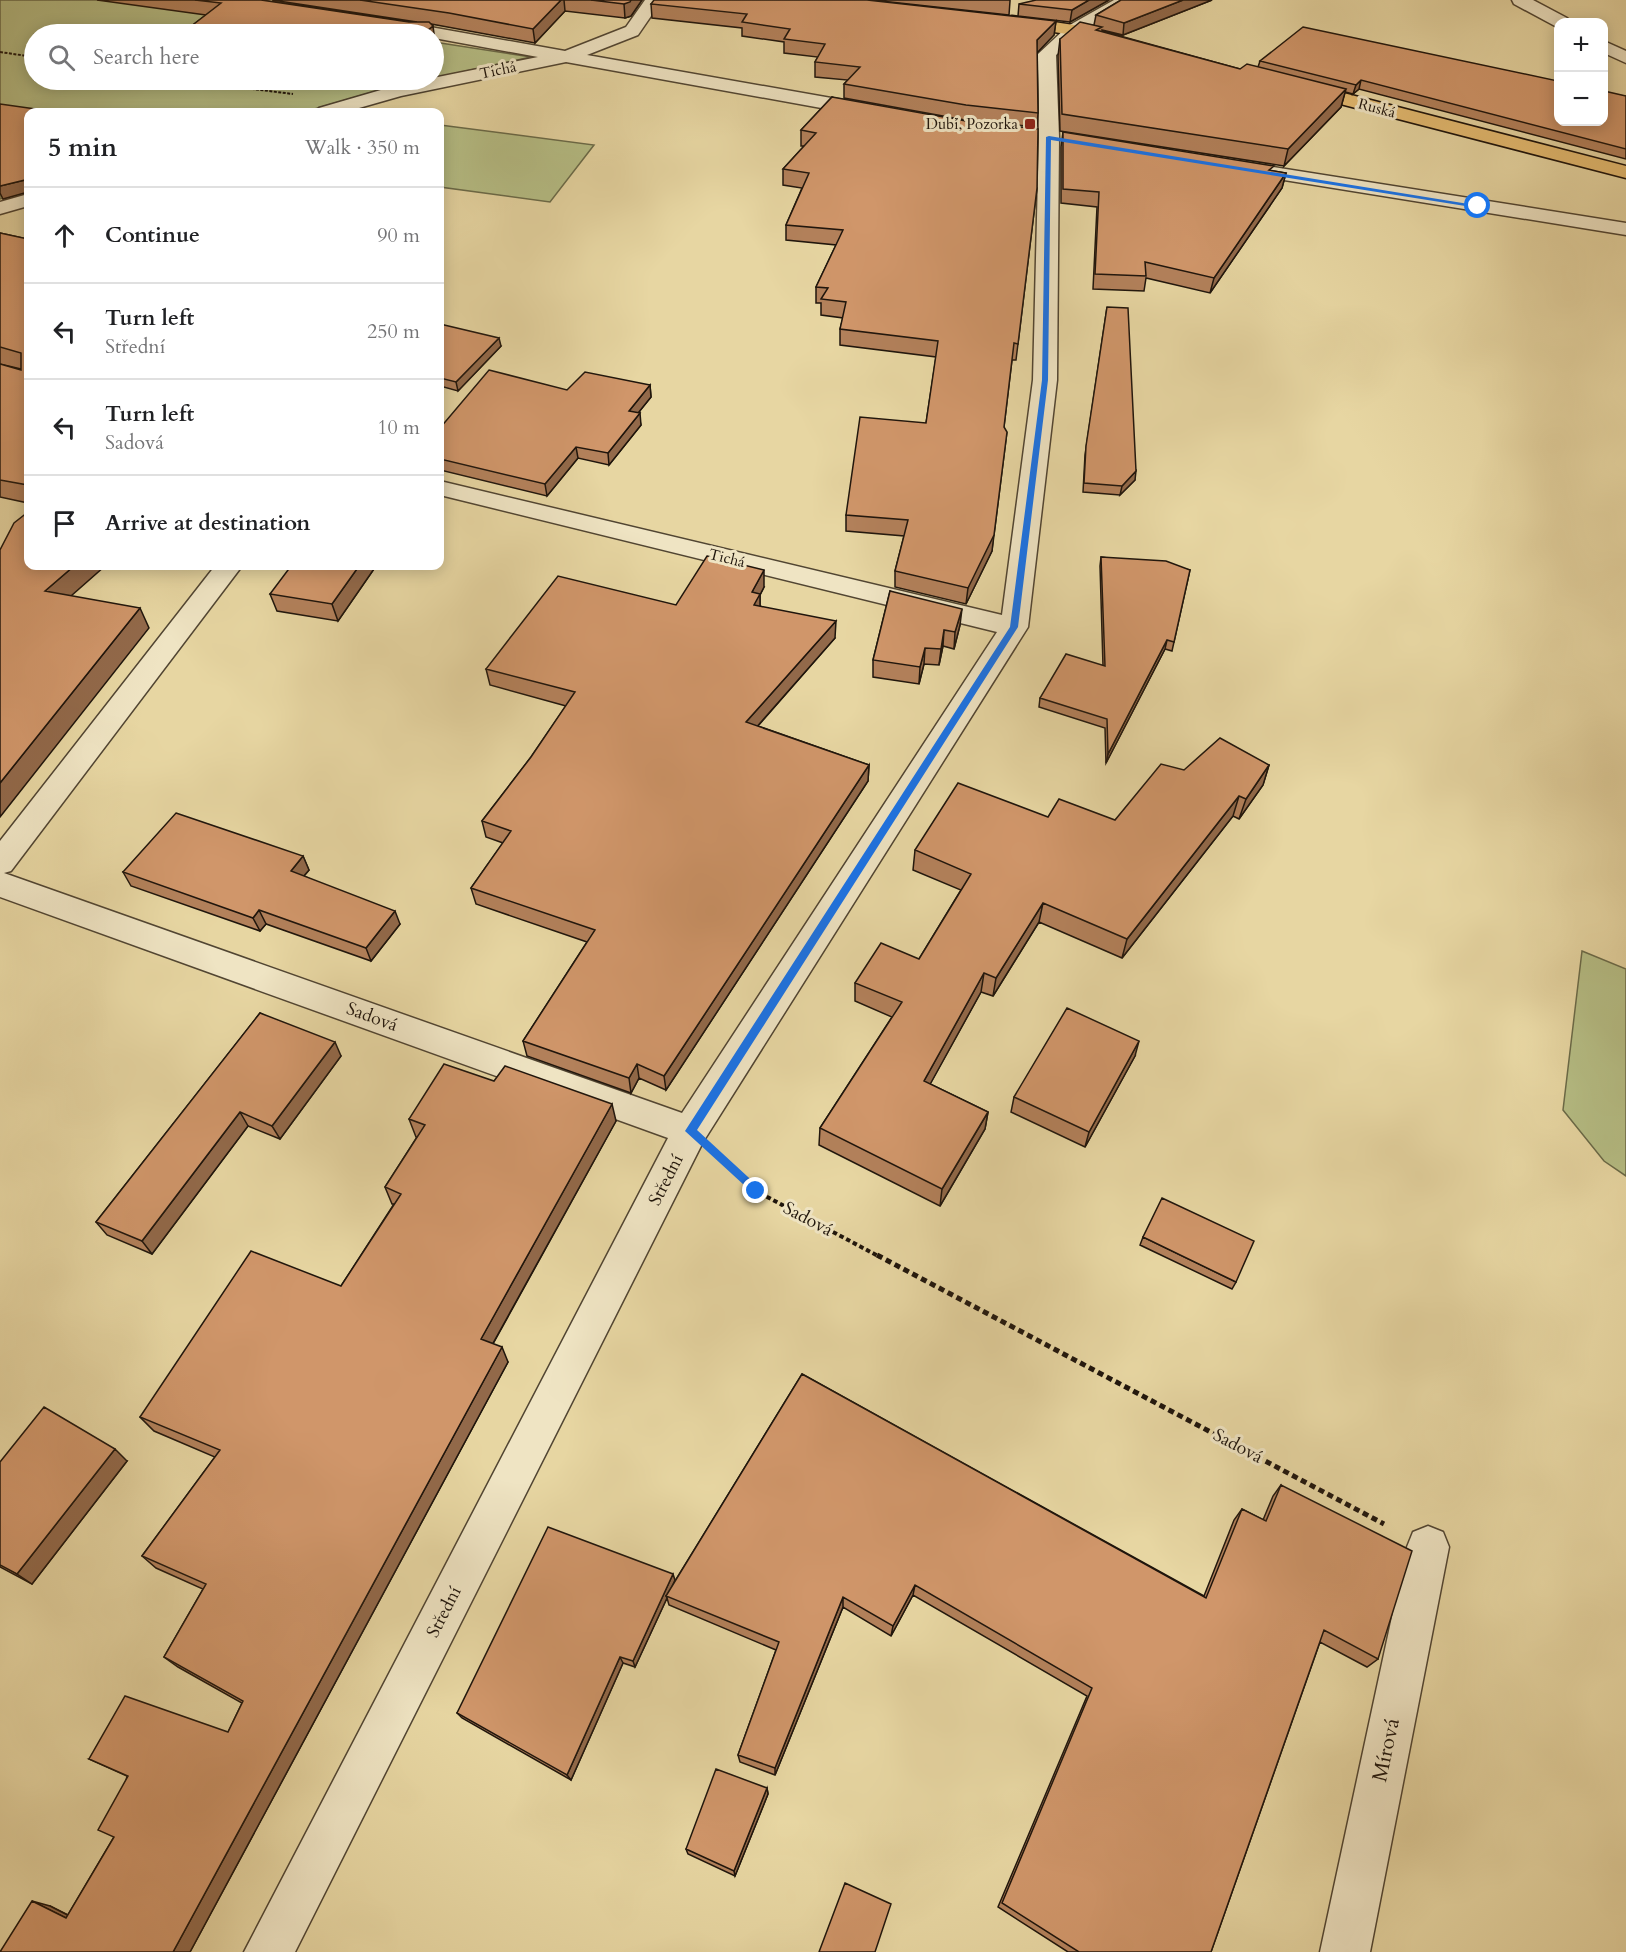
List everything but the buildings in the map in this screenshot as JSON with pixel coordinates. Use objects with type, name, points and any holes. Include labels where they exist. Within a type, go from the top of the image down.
[{"type":"main road","points":[[993,19],[1074,30],[1137,46]]},
{"type":"main road","name":"Ruská","points":[[1286,84],[1626,172]]},
{"type":"street","name":"Tichá","points":[[444,82],[568,56],[632,31],[654,0]]},
{"type":"street","name":"Střední","points":[[269,1952],[690,1131],[1014,627],[1045,380],[1049,138],[1047,54],[1074,30],[1126,0]]},
{"type":"street","points":[[1520,0],[1554,18]]},
{"type":"street","points":[[372,22],[384,24]]},
{"type":"street","points":[[444,34],[883,114]]},
{"type":"street","points":[[1608,48],[1626,58]]},
{"type":"street","name":"Tichá","points":[[340,108],[403,90]]},
{"type":"street","points":[[1222,165],[1626,229]]},
{"type":"street","points":[[0,208],[24,201]]},
{"type":"street","name":"Tichá","points":[[444,489],[1014,627]]},
{"type":"street","points":[[0,863],[226,570]]},
{"type":"street","name":"Sadová","points":[[0,884],[690,1131]]},
{"type":"street","name":"Mírová","points":[[1345,1952],[1428,1547]]},
{"type":"path","points":[[0,52],[24,56]]},
{"type":"path","points":[[262,90],[361,102]]},
{"type":"path","name":"Sadová","points":[[690,1131],[756,1191],[1428,1547]]},
{"type":"green space","points":[[0,0],[169,0],[322,24],[24,24],[24,90],[380,90],[318,108],[24,108],[24,192],[0,199]]},
{"type":"green space","points":[[444,44],[531,57],[444,76]]},
{"type":"green space","points":[[444,126],[594,145],[550,202],[444,188]]},
{"type":"green space","points":[[1582,951],[1626,969],[1626,1176],[1604,1161],[1563,1110]]},
{"type":"place","name":"Dubí, Pozorka","points":[[1030,124]]},
{"type":"route","points":[[756,1191],[690,1131],[1014,627],[1045,380],[1049,137],[1478,206]]}]
